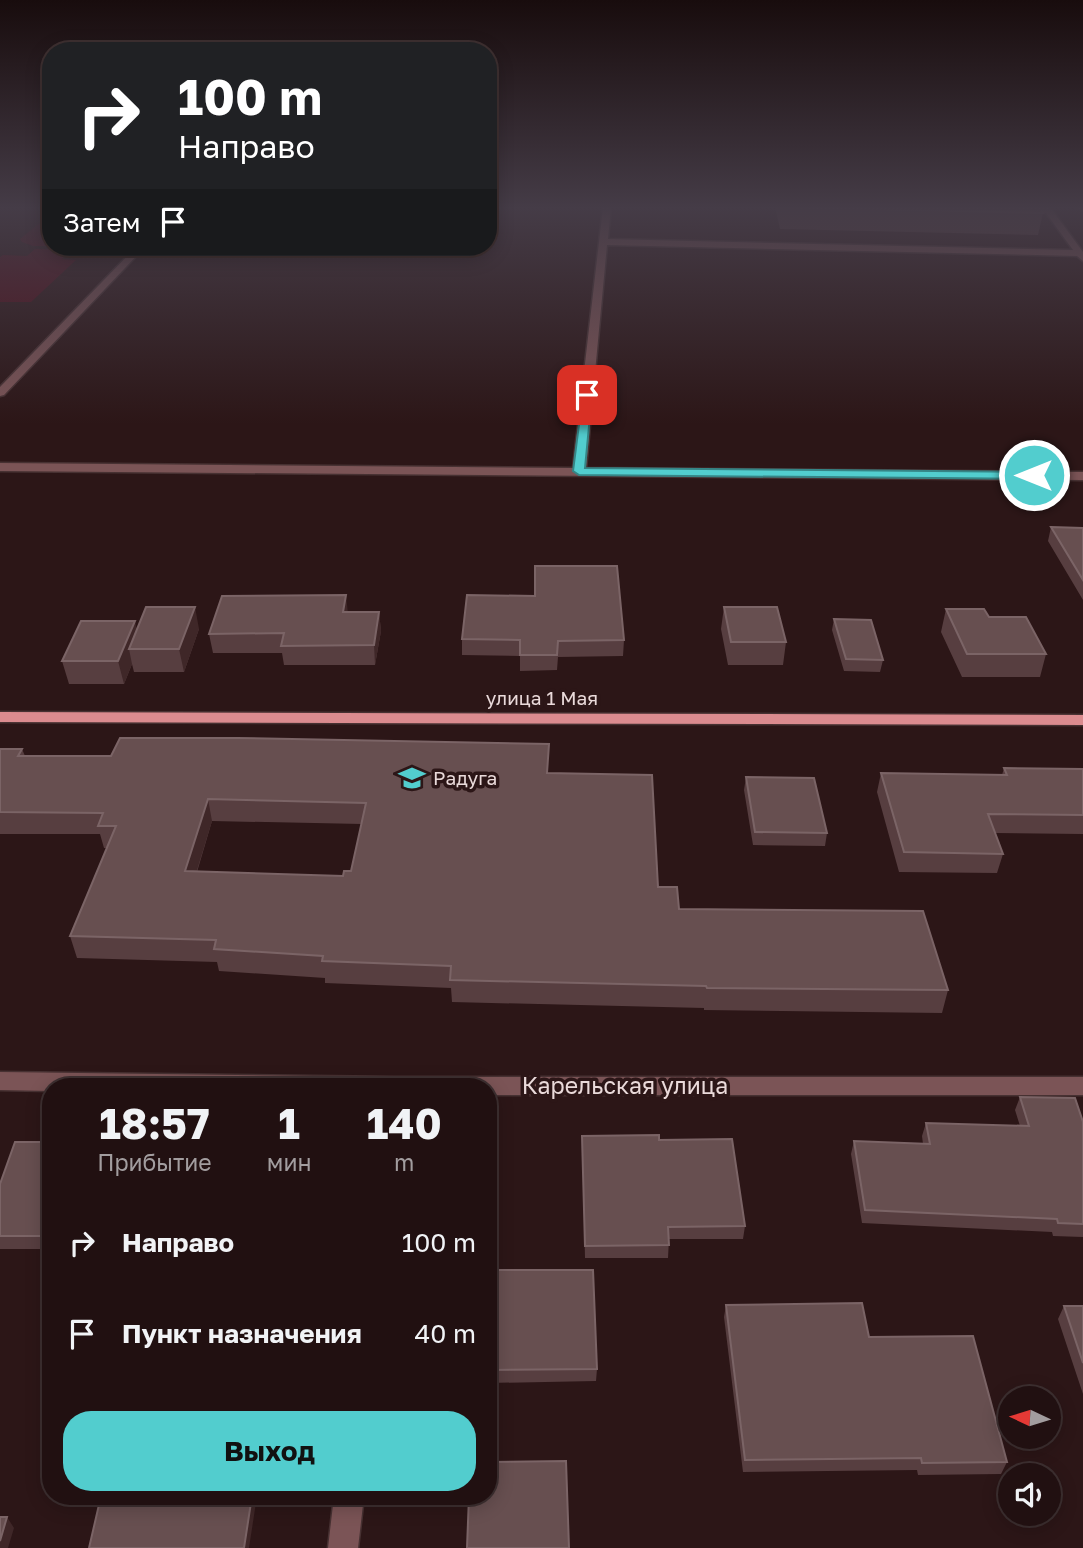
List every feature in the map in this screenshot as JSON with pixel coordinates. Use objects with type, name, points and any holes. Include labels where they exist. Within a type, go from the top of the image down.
[{"type":"main road","name":"улица 1 Мая","points":[[0,717],[1083,720]]},
{"type":"street","points":[[0,393],[110,279]]},
{"type":"street","points":[[579,471],[600,279]]},
{"type":"street","points":[[0,467],[1083,476]]},
{"type":"street","name":"Карельская улица","points":[[0,1081],[42,1082]]},
{"type":"street","name":"Карельская улица","points":[[497,1086],[1083,1086]]},
{"type":"street","points":[[343,1548],[348,1505]]},
{"type":"shaded area","points":[[0,279],[55,279],[31,302],[0,302]]},
{"type":"building","points":[[1051,527],[1083,528],[1083,580]]},
{"type":"building","points":[[535,566],[617,566],[624,640],[558,641],[557,655],[520,655],[520,640],[462,639],[467,595],[535,596]]},
{"type":"building","points":[[346,595],[343,612],[379,612],[374,645],[281,646],[284,633],[209,634],[222,596]]},
{"type":"building","points":[[146,607],[195,607],[179,649],[129,649]]},
{"type":"building","points":[[724,607],[777,607],[786,642],[731,642]]},
{"type":"building","points":[[946,609],[984,609],[989,617],[1026,617],[1046,654],[967,654]]},
{"type":"building","points":[[834,619],[871,620],[883,660],[846,659]]},
{"type":"building","points":[[81,621],[135,621],[118,661],[62,661]]},
{"type":"building","points":[[120,738],[549,744],[547,773],[652,775],[658,887],[677,887],[679,909],[923,911],[948,990],[707,988],[450,980],[451,966],[322,961],[323,956],[214,949],[216,940],[70,936],[116,826],[98,826],[103,813],[0,812],[0,749],[22,749],[18,756],[111,756]],"holes":[[[208,799],[366,803],[351,871],[344,871],[343,876],[185,871]]]},
{"type":"building","points":[[1004,768],[1083,769],[1083,815],[988,814],[1003,854],[904,852],[881,773],[1007,775]]},
{"type":"building","points":[[746,777],[814,778],[827,833],[755,832]]},
{"type":"building","points":[[1020,1097],[1075,1098],[1083,1122],[1083,1224],[1058,1223],[1057,1219],[865,1210],[854,1141],[930,1144],[926,1123],[1029,1126]]},
{"type":"building","points":[[659,1135],[659,1140],[732,1139],[745,1226],[668,1227],[669,1245],[585,1246],[582,1136]]},
{"type":"building","points":[[15,1142],[42,1142],[42,1236],[0,1236],[0,1184]]},
{"type":"building","points":[[497,1270],[593,1270],[597,1369],[497,1370]]},
{"type":"building","points":[[862,1303],[869,1337],[973,1336],[998,1429],[998,1449],[1003,1449],[1007,1462],[922,1463],[921,1458],[745,1460],[726,1305]]},
{"type":"building","points":[[1064,1306],[1083,1306],[1083,1363]]},
{"type":"building","points":[[566,1461],[569,1548],[467,1548],[469,1505],[497,1505],[497,1462]]},
{"type":"building","points":[[99,1505],[251,1505],[244,1548],[89,1548]]},
{"type":"building","points":[[0,1517],[7,1517],[0,1541]]},
{"type":"place","name":"Радуга","points":[[412,778]]},
{"type":"route","points":[[587,395],[579,471],[1034,475]]}]
